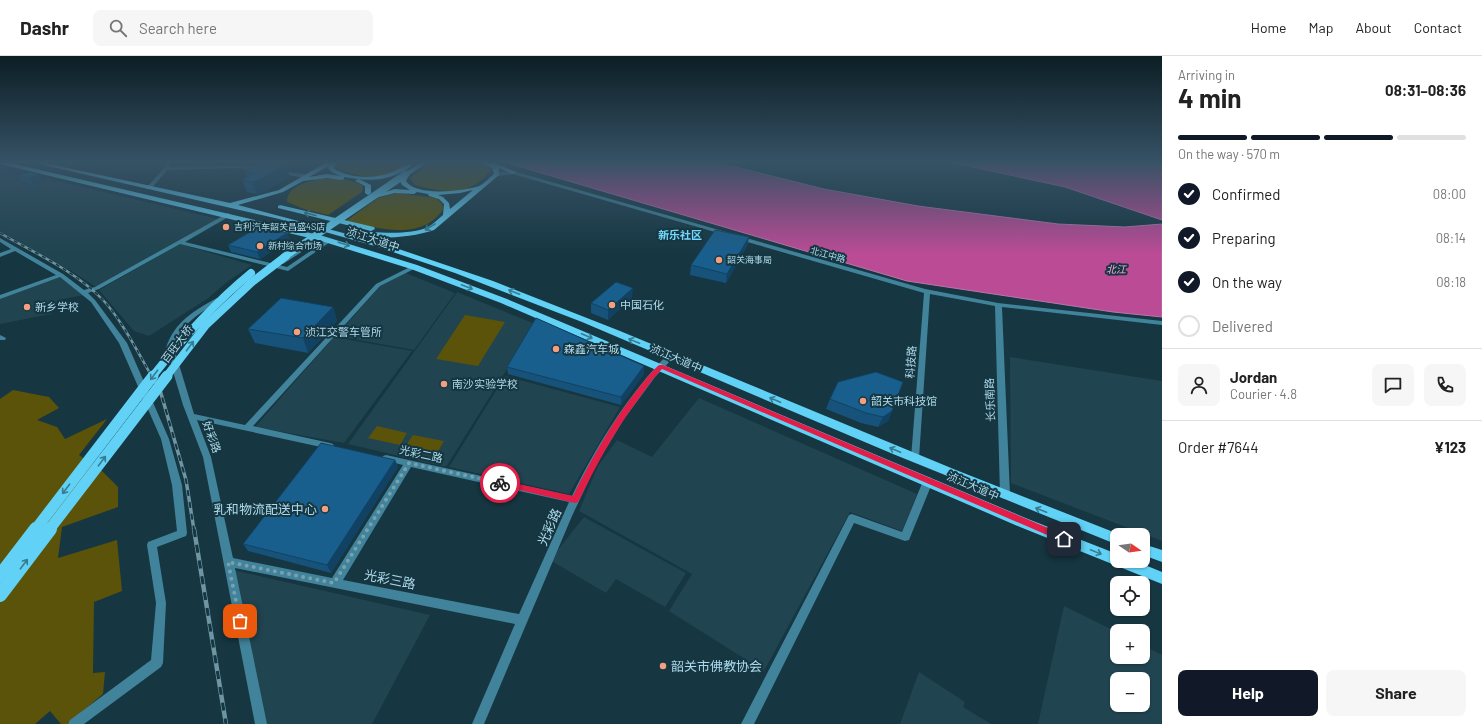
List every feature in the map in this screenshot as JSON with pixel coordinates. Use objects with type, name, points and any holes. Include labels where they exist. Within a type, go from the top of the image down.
[{"type":"main road","name":"浈江大道中","points":[[137,193],[228,214],[330,240],[414,267],[504,301],[1110,557]]},
{"type":"main road","name":"浈江大道中","points":[[172,193],[342,233],[428,260],[507,290],[670,356],[1005,495],[1110,536]]},
{"type":"main road","points":[[213,211],[271,193]]},
{"type":"main road","points":[[280,193],[278,202],[280,207],[293,221]]},
{"type":"main road","points":[[372,194],[378,193]]},
{"type":"main road","points":[[419,193],[440,198],[447,204],[447,211]]},
{"type":"main road","points":[[342,233],[388,234],[407,233],[428,229],[447,211],[473,193]]},
{"type":"main road","name":"百旺大桥","points":[[0,576],[164,362],[201,318],[235,285],[258,268],[372,194]]},
{"type":"main road","name":"百旺大桥","points":[[0,595],[206,325],[244,288],[372,194]]},
{"type":"main road","points":[[280,207],[388,234]]},
{"type":"main road","points":[[238,217],[250,211]]},
{"type":"main road","points":[[1150,552],[1162,556]]},
{"type":"main road","points":[[1137,568],[1162,578]]},
{"type":"street","points":[[586,193],[727,234]]},
{"type":"street","points":[[83,292],[97,288],[228,214]]},
{"type":"street","name":"北江中路","points":[[735,237],[927,292],[998,305],[1162,323]]},
{"type":"street","name":"好彩路","points":[[260,724],[207,457],[177,376],[170,348],[172,338],[177,330],[198,312],[320,238]]},
{"type":"street","points":[[0,240],[61,275],[83,292],[102,313],[123,343],[163,433],[178,485],[182,533],[152,545],[161,603],[158,663],[74,724]]},
{"type":"street","points":[[179,242],[288,269],[330,240]]},
{"type":"street","points":[[0,255],[15,249]]},
{"type":"street","points":[[247,428],[378,286],[414,267]]},
{"type":"street","points":[[0,297],[61,275]]},
{"type":"street","name":"科技路","points":[[915,458],[927,292]]},
{"type":"street","name":"长乐南路","points":[[998,305],[1005,495]]},
{"type":"street","name":"光彩路","points":[[478,724],[592,464],[621,417],[652,375],[670,356]]},
{"type":"street","points":[[192,416],[340,448]]},
{"type":"street","name":"光彩二路","points":[[378,457],[575,500]]},
{"type":"street","points":[[334,583],[409,463]]},
{"type":"street","points":[[747,724],[852,518],[905,537],[928,481]]},
{"type":"street","name":"光彩三路","points":[[228,562],[523,620]]},
{"type":"shaded area","points":[[0,193],[108,193],[218,219],[96,287],[73,272],[0,231]]},
{"type":"shaded area","points":[[290,193],[360,193],[328,215],[304,209],[287,202]]},
{"type":"shaded area","points":[[398,193],[437,198],[442,204],[443,209],[434,219],[423,226],[411,229],[384,229],[346,221],[378,198]]},
{"type":"shaded area","points":[[180,244],[252,265],[227,282],[207,299],[149,336],[134,331],[99,290]]},
{"type":"shaded area","points":[[406,273],[455,293],[414,350],[336,336],[380,286]]},
{"type":"shaded area","name":"新乡学校","points":[[60,276],[84,295],[58,300],[51,314],[0,324],[0,298]]},
{"type":"shaded area","name":"南沙实验学校","points":[[457,292],[535,324],[446,467],[348,444]]},
{"type":"shaded area","points":[[465,315],[505,322],[478,366],[436,359]]},
{"type":"shaded area","points":[[334,337],[412,351],[344,443],[255,427]]},
{"type":"shaded area","points":[[1010,357],[1162,381],[1162,541],[1150,536],[1150,528],[1128,528],[1011,483]]},
{"type":"shaded area","points":[[505,376],[620,407],[569,494],[449,467]]},
{"type":"shaded area","points":[[13,390],[49,397],[59,408],[37,420],[57,427],[65,439],[107,419],[79,455],[102,471],[118,487],[118,507],[62,527],[58,558],[117,540],[122,591],[94,602],[93,673],[105,672],[103,694],[67,724],[61,724],[50,711],[35,724],[0,724],[0,399]]},
{"type":"shaded area","points":[[699,398],[917,494],[902,531],[850,512],[764,671],[669,611],[692,574],[579,511],[598,466],[617,440],[652,457]]},
{"type":"shaded area","points":[[377,426],[407,433],[400,445],[368,438]]},
{"type":"shaded area","points":[[413,435],[444,441],[437,453],[405,447]]},
{"type":"shaded area","points":[[584,517],[686,573],[665,607],[616,579],[606,593],[550,560]]},
{"type":"shaded area","points":[[233,570],[430,615],[372,724],[266,724]]},
{"type":"shaded area","points":[[1064,606],[1110,629],[1110,664],[1150,664],[1150,649],[1162,655],[1162,724],[1038,724]]},
{"type":"shaded area","points":[[919,672],[965,702],[963,707],[991,724],[900,724]]},
{"type":"water","name":"北江","points":[[610,193],[847,193],[918,206],[1058,224],[1125,227],[1162,224],[1162,317],[1113,312],[907,281]]},
{"type":"water","points":[[1083,193],[1162,193],[1162,220]]},
{"type":"building","points":[[260,226],[287,233],[257,252],[228,245]]},
{"type":"building","name":"韶关海事局","points":[[715,230],[749,237],[727,274],[691,265]]},
{"type":"building","points":[[616,282],[633,288],[608,310],[591,303]]},
{"type":"building","points":[[281,298],[333,307],[303,338],[248,329]]},
{"type":"building","name":"森鑫汽车城","points":[[536,318],[644,366],[621,397],[507,367]]},
{"type":"building","name":"韶关市科技馆","points":[[876,372],[903,382],[892,411],[883,417],[866,413],[830,399],[838,382]]},
{"type":"building","name":"乳和物流配送中心","points":[[321,443],[395,460],[327,565],[243,544]]},
{"type":"railway","points":[[0,233],[67,271],[103,300],[123,327],[152,377]]},
{"type":"railway","points":[[152,376],[160,390],[186,480],[194,530]]},
{"type":"railway","points":[[194,529],[226,724]]},
{"type":"way so far","points":[[240,621],[228,562],[334,583],[409,463],[500,483]]},
{"type":"place","name":"吉利汽车韶关昌盛4S店","points":[[226,227]]},
{"type":"place","name":"新村综合市场","points":[[260,246]]},
{"type":"place","name":"韶关海事局","points":[[719,260]]},
{"type":"place","name":"中国石化","points":[[612,305]]},
{"type":"place","name":"新乡学校","points":[[27,307]]},
{"type":"place","name":"浈江交警车管所","points":[[297,332]]},
{"type":"place","name":"森鑫汽车城","points":[[556,349]]},
{"type":"place","name":"南沙实验学校","points":[[444,384]]},
{"type":"place","name":"韶关市科技馆","points":[[863,401]]},
{"type":"place","name":"乳和物流配送中心","points":[[325,509]]},
{"type":"place","name":"韶关市佛教协会","points":[[663,666]]},
{"type":"district","name":"新乐社区","points":[[680,235]]},
{"type":"route","points":[[500,483],[575,500],[592,464],[621,417],[652,375],[661,367],[1064,539]]}]
